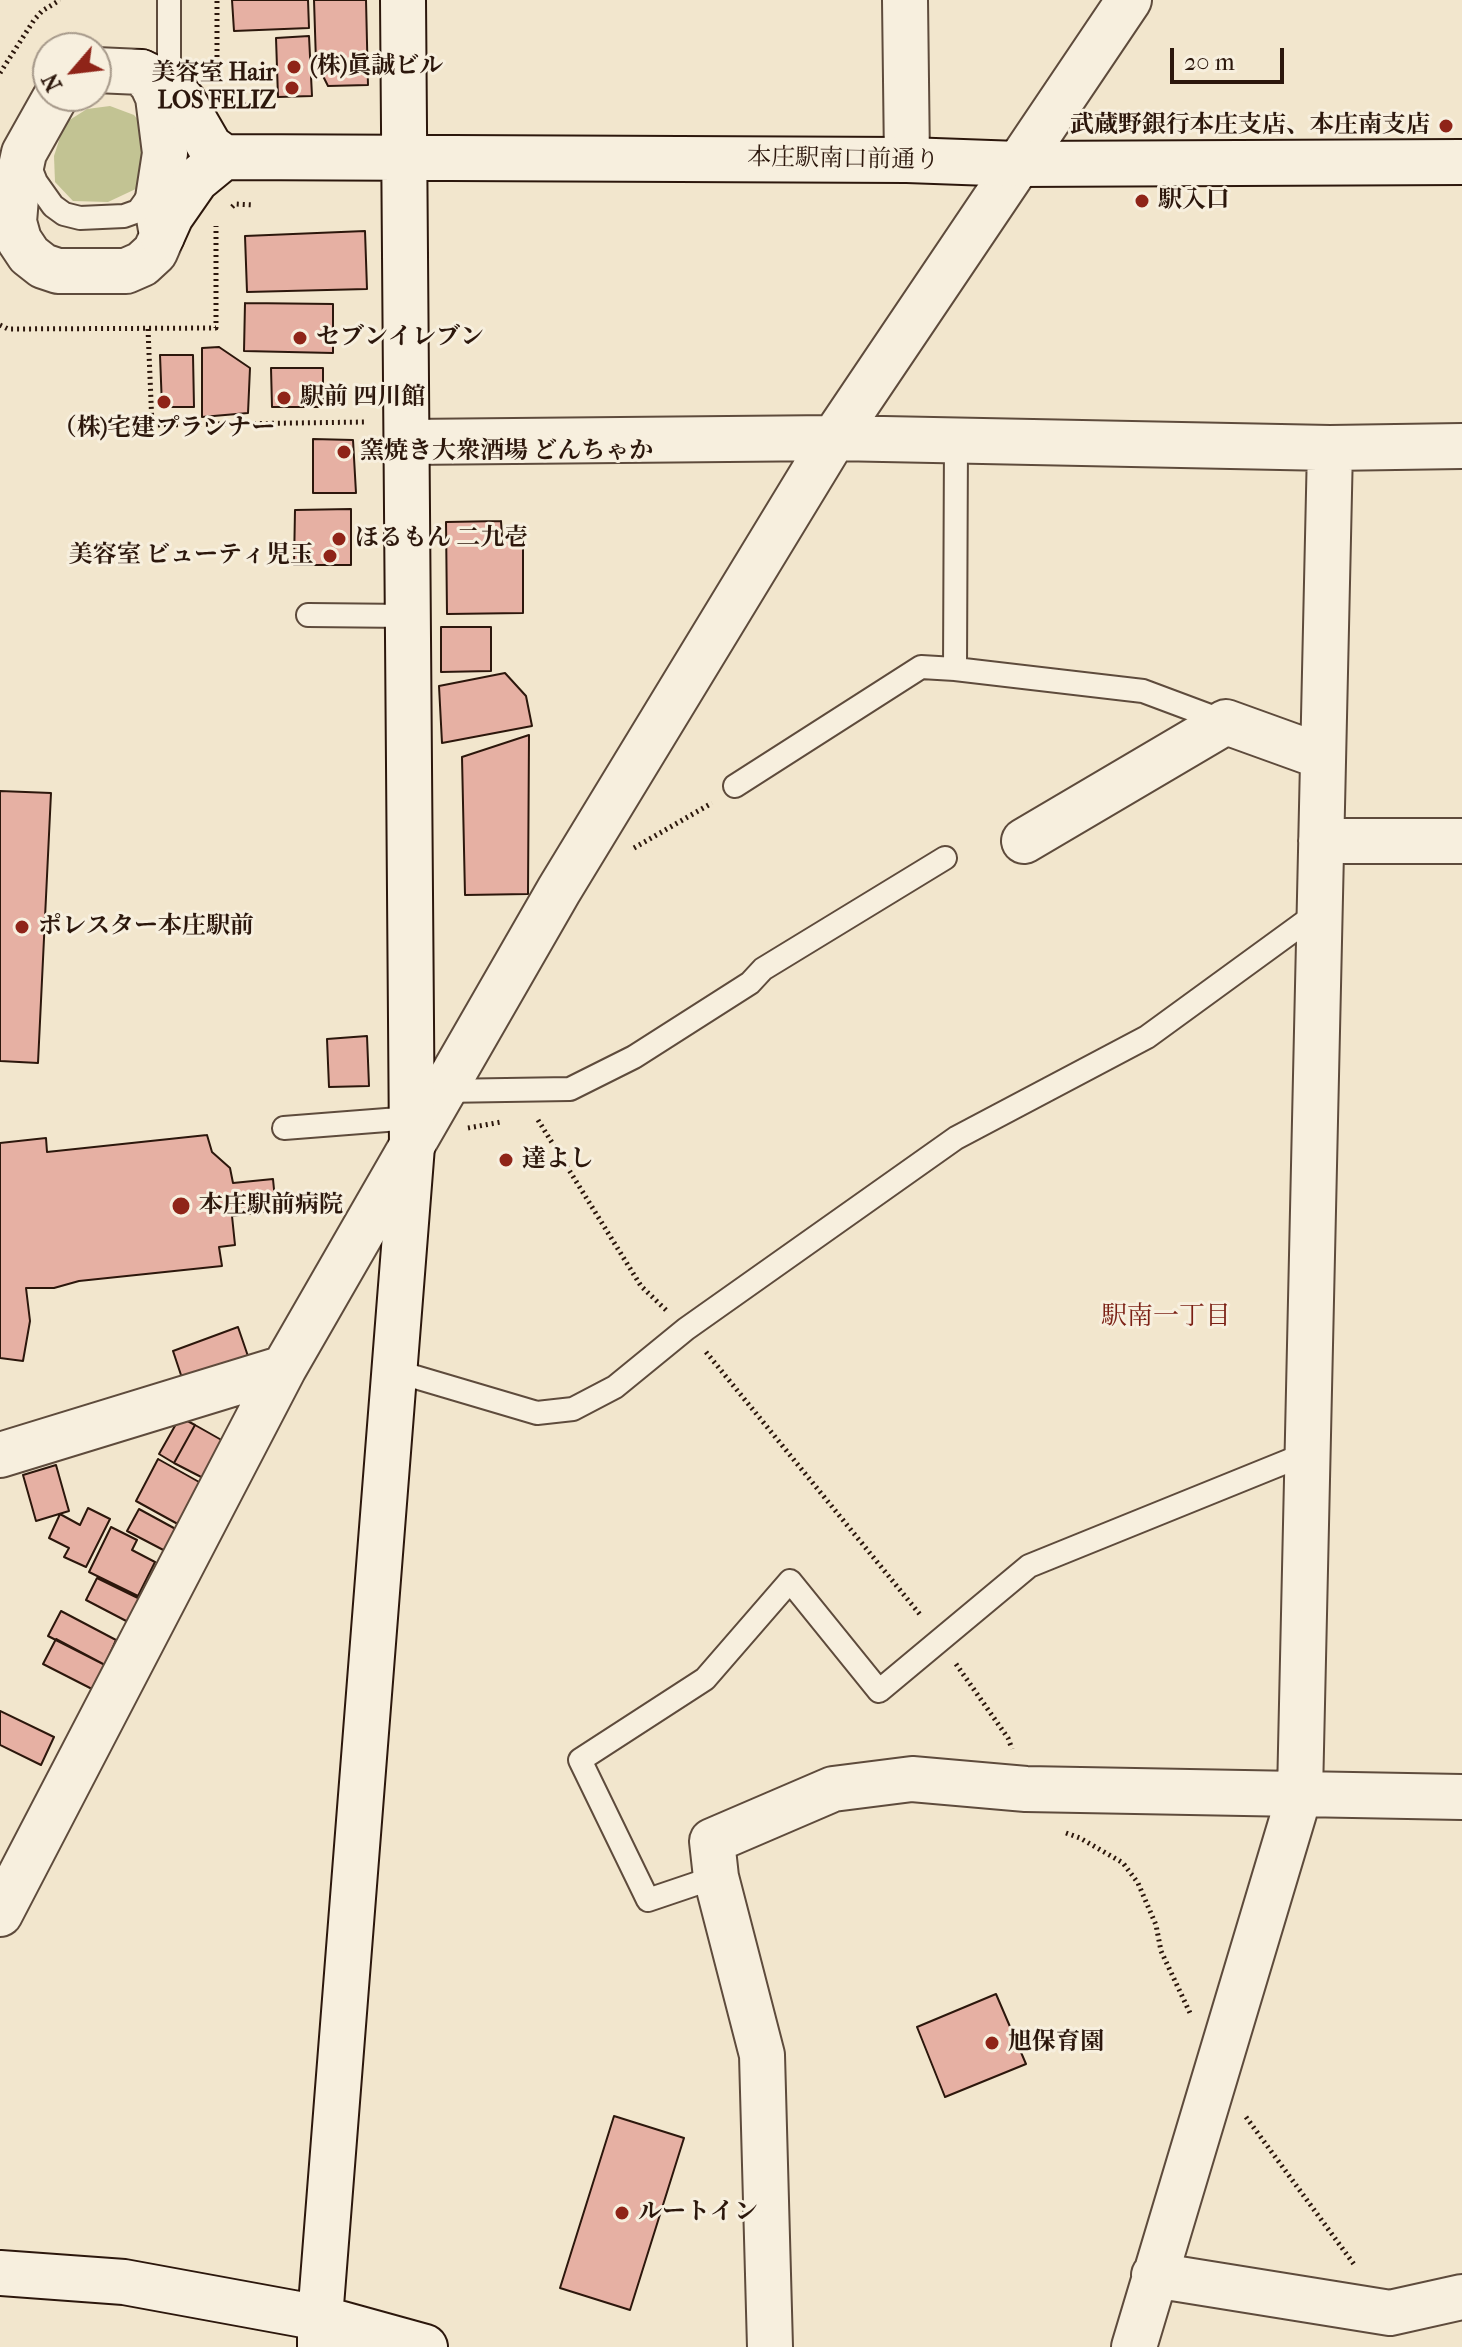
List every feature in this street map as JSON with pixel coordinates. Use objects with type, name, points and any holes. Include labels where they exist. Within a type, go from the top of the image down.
[{"type":"street","points":[[320,2332],[395,1371],[427,1115],[409,616],[394,432],[406,158],[403,0]]},
{"type":"street","points":[[905,0],[907,160]]},
{"type":"street","points":[[0,1914],[284,1368],[559,890],[834,438],[1129,0]]},
{"type":"street","points":[[47,112],[24,153],[17,185],[14,222],[19,240],[14,263],[58,271],[126,271],[142,264],[155,252],[171,216],[196,180],[224,157],[210,147],[184,102],[155,79],[112,72]]},
{"type":"street","points":[[155,79],[152,84],[158,97],[165,153],[157,205],[162,236]]},
{"type":"street","name":"本庄駅南口前通り","points":[[224,157],[907,160],[1018,164],[1462,162]]},
{"type":"street","points":[[394,432],[1330,448],[1462,446]]},
{"type":"street","points":[[1134,2347],[1300,1793],[1330,448]]},
{"type":"street","points":[[1024,841],[1226,722],[1323,757]]},
{"type":"street","points":[[1321,841],[1462,841]]},
{"type":"street","points":[[0,1455],[284,1368]]},
{"type":"street","points":[[770,2347],[762,2055],[716,1877],[712,1841],[833,1789],[912,1779],[1026,1789],[1462,1797]]},
{"type":"street","points":[[0,2273],[124,2282],[320,2332],[425,2347]]},
{"type":"street","points":[[1154,2275],[1390,2313],[1462,2297]]},
{"type":"lane","points":[[155,79],[169,0]]},
{"type":"lane","points":[[24,153],[36,182],[53,206],[64,214],[80,218],[124,216],[138,211],[163,172]]},
{"type":"lane","points":[[955,669],[956,440]]},
{"type":"lane","points":[[308,615],[409,616]]},
{"type":"lane","points":[[735,786],[921,667],[1143,691],[1226,722]]},
{"type":"lane","points":[[284,1128],[427,1115],[570,1089],[634,1057],[750,983],[763,969],[945,858]]},
{"type":"lane","points":[[395,1371],[537,1413],[573,1409],[615,1387],[686,1329],[956,1138],[1147,1037],[1320,911]]},
{"type":"lane","points":[[716,1877],[648,1900],[581,1758],[705,1679],[790,1581],[879,1691],[1029,1566],[1308,1453]]},
{"type":"path","points":[[0,73],[34,20],[60,0]]},
{"type":"path","points":[[217,0],[217,82]]},
{"type":"path","points":[[228,93],[239,105],[250,105]]},
{"type":"path","points":[[148,329],[152,425],[394,432]]},
{"type":"path","points":[[624,853],[727,794],[735,786]]},
{"type":"path","points":[[533,1113],[641,1286],[686,1329],[939,1639],[1008,1738],[1026,1789],[1047,1826],[1080,1838],[1123,1863],[1138,1883],[1156,1925],[1161,1951],[1217,2070],[1255,2130],[1390,2313]]},
{"type":"path","points":[[427,1115],[503,1122]]},
{"type":"green space","points":[[112,107],[134,115],[146,129],[140,187],[108,202],[73,201],[55,182],[54,156],[68,121],[82,112],[112,112]]},
{"type":"building","points":[[232,0],[308,0],[309,28],[234,31]]},
{"type":"building","points":[[314,0],[366,0],[368,85],[328,86],[316,62]]},
{"type":"building","name":"(株)眞誠ビル","points":[[309,36],[312,96],[278,97],[276,38]]},
{"type":"building","points":[[365,231],[367,289],[247,292],[245,236]]},
{"type":"building","points":[[245,303],[333,304],[333,353],[244,351]]},
{"type":"building","points":[[219,347],[250,368],[248,413],[202,417],[202,348]]},
{"type":"building","points":[[160,355],[193,355],[194,407],[162,407]]},
{"type":"building","points":[[271,368],[323,368],[323,407],[272,407]]},
{"type":"building","points":[[313,439],[353,440],[356,493],[313,493]]},
{"type":"building","points":[[351,509],[351,565],[294,565],[295,510]]},
{"type":"building","points":[[501,521],[502,537],[523,537],[523,613],[447,614],[446,522]]},
{"type":"building","points":[[441,627],[491,627],[491,671],[441,672]]},
{"type":"building","points":[[505,673],[526,696],[532,726],[442,743],[439,686]]},
{"type":"building","points":[[529,735],[528,894],[465,895],[462,757]]},
{"type":"building","name":"ポレスター本庄駅前","points":[[0,791],[51,793],[38,1063],[0,1061]]},
{"type":"building","points":[[367,1036],[369,1086],[329,1087],[327,1039]]},
{"type":"building","points":[[207,1135],[212,1152],[230,1168],[233,1183],[273,1179],[276,1210],[232,1216],[235,1245],[219,1247],[222,1266],[79,1281],[54,1288],[26,1288],[30,1321],[23,1361],[0,1358],[0,1143],[46,1138],[47,1152]]},
{"type":"building","points":[[238,1327],[250,1362],[184,1384],[173,1351]]},
{"type":"building","points":[[180,1417],[195,1425],[174,1463],[159,1454]]},
{"type":"building","points":[[195,1425],[225,1442],[205,1479],[174,1463]]},
{"type":"building","points":[[158,1459],[208,1487],[185,1528],[136,1501]]},
{"type":"building","points":[[56,1465],[69,1511],[36,1521],[23,1475]]},
{"type":"building","points":[[88,1508],[110,1519],[86,1567],[64,1557],[69,1548],[49,1538],[60,1514],[80,1525]]},
{"type":"building","points":[[139,1509],[183,1533],[171,1554],[127,1531]]},
{"type":"building","points":[[111,1527],[137,1540],[132,1550],[155,1562],[138,1596],[89,1572]]},
{"type":"building","points":[[97,1578],[144,1601],[132,1624],[86,1600]]},
{"type":"building","points":[[61,1611],[116,1640],[105,1665],[48,1636]]},
{"type":"building","points":[[56,1639],[105,1665],[92,1689],[43,1664]]},
{"type":"building","points":[[0,1711],[54,1737],[41,1765],[0,1745]]},
{"type":"building","points":[[996,1994],[1026,2064],[945,2097],[917,2027]]},
{"type":"building","name":"ルートイン","points":[[614,2116],[684,2138],[630,2310],[560,2288]]},
{"type":"place","name":"(株)眞誠ビル","points":[[294,67]]},
{"type":"place","name":"美容室 Hair LOS FELIZ","points":[[292,88]]},
{"type":"place","name":"武蔵野銀行本庄支店、本庄南支店","points":[[1446,126]]},
{"type":"place","name":"駅入口","points":[[1142,201]]},
{"type":"place","name":"セブンイレブン","points":[[300,338]]},
{"type":"place","name":"駅前 四川館","points":[[284,398]]},
{"type":"place","name":"（株)宅建プランナー","points":[[164,402]]},
{"type":"place","name":"窯焼き大衆酒場 どんちゃか","points":[[344,452]]},
{"type":"place","name":"ほるもん 二九壱","points":[[339,539]]},
{"type":"place","name":"美容室 ビューティ児玉","points":[[330,556]]},
{"type":"place","name":"ポレスター本庄駅前","points":[[22,927]]},
{"type":"place","name":"達よし","points":[[506,1160]]},
{"type":"place","name":"本庄駅前病院","points":[[181,1206]]},
{"type":"place","name":"旭保育園","points":[[992,2043]]},
{"type":"place","name":"ルートイン","points":[[622,2213]]},
{"type":"district","name":"駅南一丁目","points":[[1166,1318]]}]
